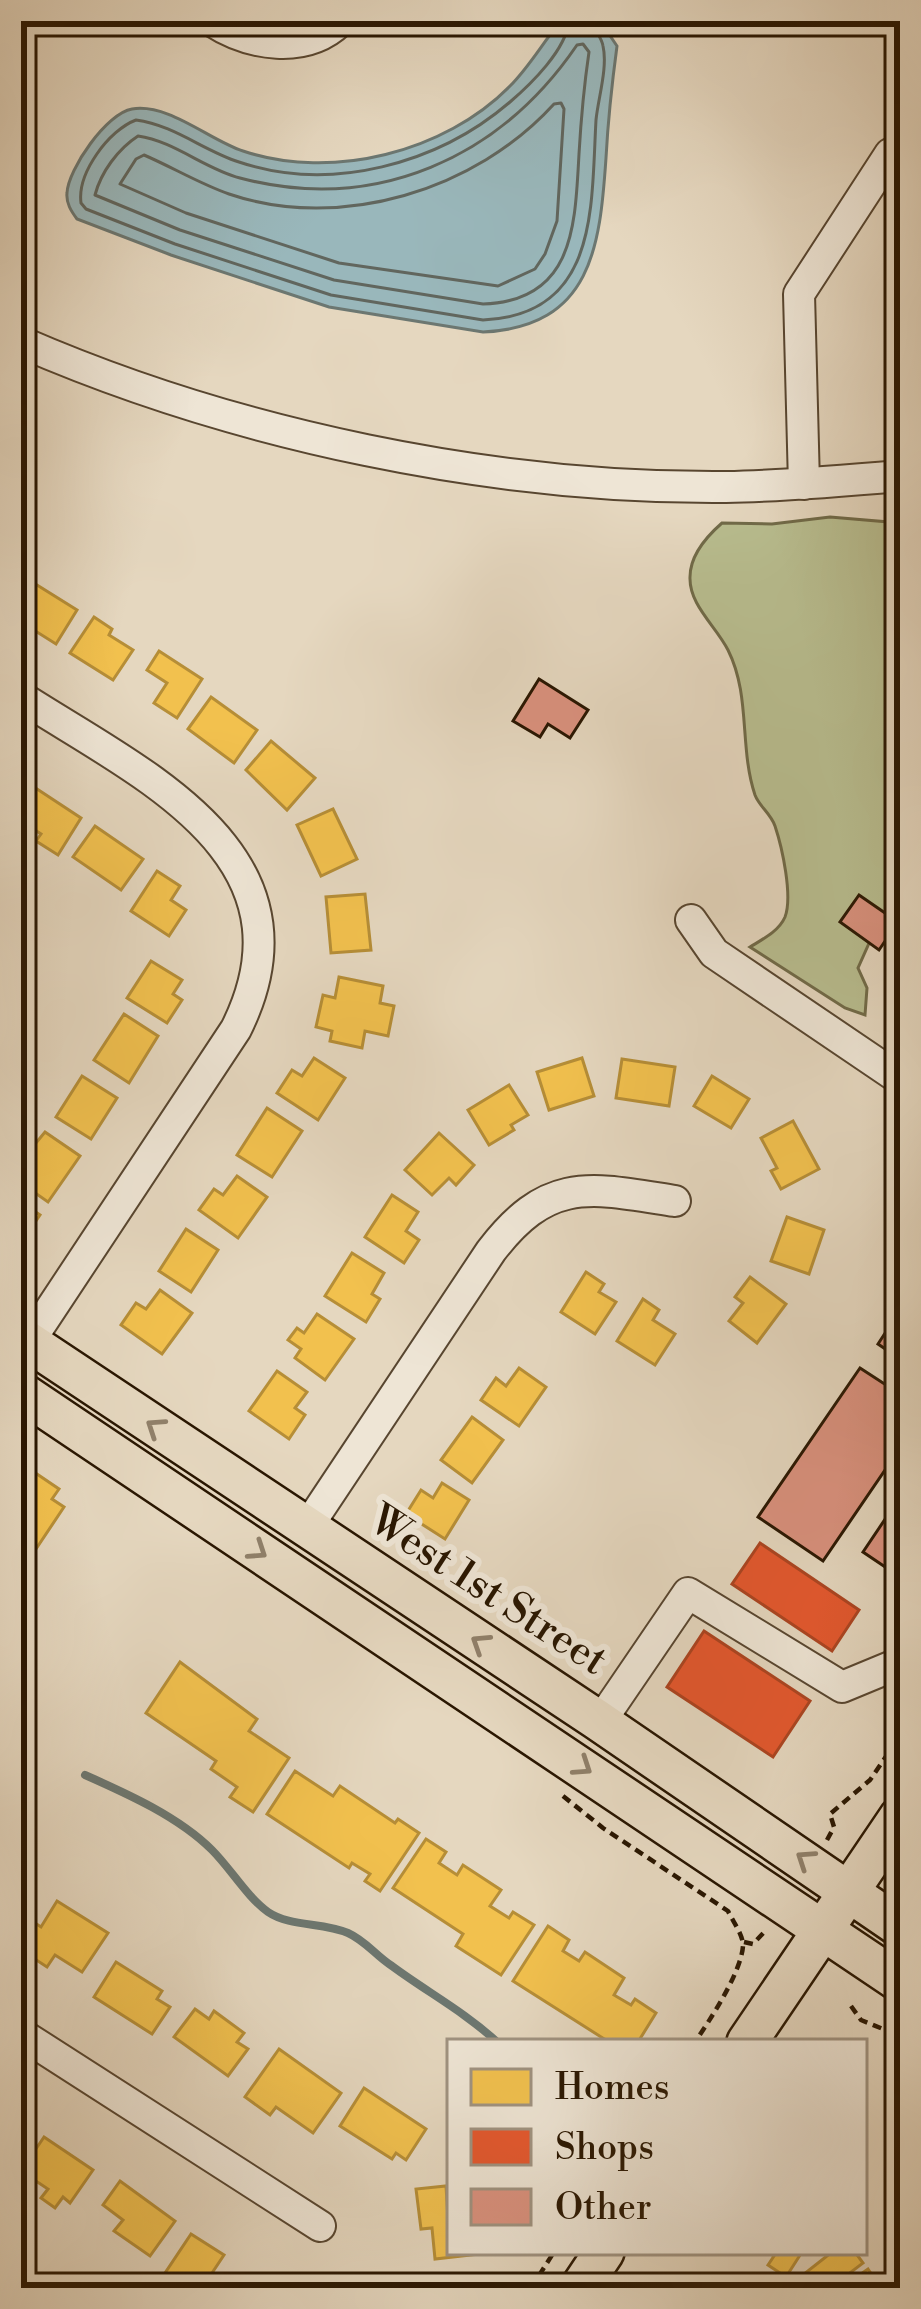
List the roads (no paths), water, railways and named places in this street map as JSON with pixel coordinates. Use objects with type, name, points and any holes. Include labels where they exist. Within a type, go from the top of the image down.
[{"type":"main road","name":"West 1st Street","points":[[24,1345],[600,1722],[900,1927]]},
{"type":"main road","points":[[21,1392],[900,1982]]},
{"type":"main road","points":[[749,2039],[900,1816]]},
{"type":"main road","points":[[580,2288],[602,2255]]},
{"type":"street","points":[[212,21],[230,33],[269,44],[289,44],[340,21]]},
{"type":"street","points":[[804,484],[799,294],[890,154]]},
{"type":"street","points":[[29,346],[218,411],[411,457],[510,473],[724,487],[900,476]]},
{"type":"street","points":[[21,697],[167,791],[210,826],[238,862],[252,904],[258,953],[250,1001],[236,1029],[24,1345]]},
{"type":"street","points":[[692,920],[713,953],[900,1079]]},
{"type":"street","points":[[306,1529],[491,1251],[527,1212],[564,1191],[600,1189],[675,1201]]},
{"type":"street","points":[[600,1722],[688,1593],[842,1688],[900,1663]]},
{"type":"street","points":[[21,2034],[320,2226]]},
{"type":"water","points":[[561,21],[600,21],[617,46],[600,222],[583,276],[568,298],[547,315],[519,327],[483,332],[329,307],[77,219],[68,204],[69,183],[81,157],[111,120],[132,109],[160,111],[230,146],[277,160],[313,163],[386,155],[453,128],[484,109],[517,78]]},
{"type":"waterway","points":[[85,1775],[184,1827],[212,1850],[268,1912],[354,1936],[493,2039]]}]
